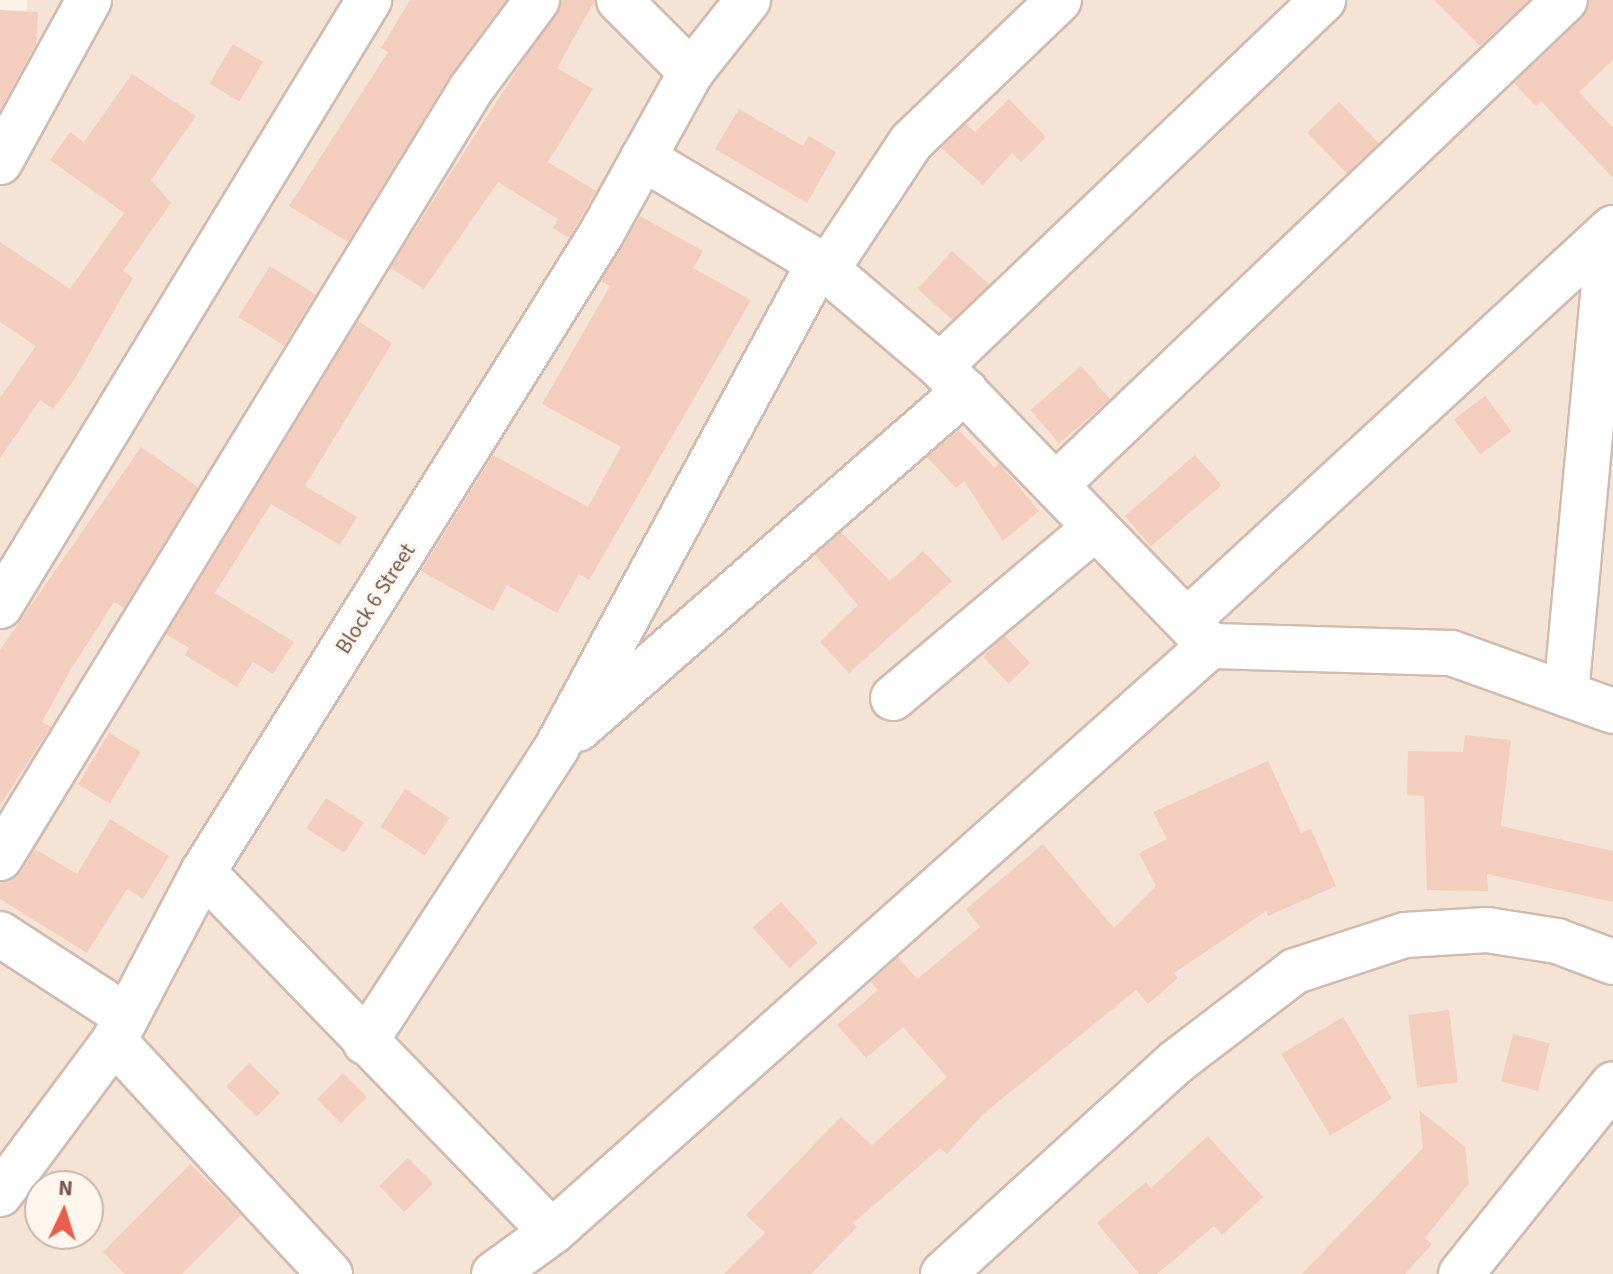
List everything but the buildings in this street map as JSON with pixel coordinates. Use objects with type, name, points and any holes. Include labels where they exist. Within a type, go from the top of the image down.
[{"type":"street","points":[[0,162],[89,0]]},
{"type":"street","points":[[0,606],[369,0]]},
{"type":"street","points":[[0,858],[463,103],[537,0]]},
{"type":"street","points":[[619,0],[691,72]]},
{"type":"street","name":"Block 6 Street","points":[[0,1194],[120,1028],[203,872],[437,504],[691,72],[748,0]]},
{"type":"street","points":[[365,1042],[557,747],[823,266],[911,142],[1059,0]]},
{"type":"street","points":[[557,747],[952,379],[1323,0]]},
{"type":"street","points":[[1058,483],[1565,0]]},
{"type":"street","points":[[643,158],[823,266],[952,379],[1058,483],[1094,529],[1199,633],[1451,653],[1613,711]]},
{"type":"street","points":[[494,1274],[552,1232],[1199,633],[1611,230]]},
{"type":"street","points":[[1566,694],[1611,230]]},
{"type":"street","points":[[893,698],[1094,529]]},
{"type":"street","points":[[203,872],[552,1232]]},
{"type":"street","points":[[943,1274],[1176,1062],[1295,971],[1405,935],[1487,930],[1557,941],[1613,962]]},
{"type":"street","points":[[0,934],[120,1028],[330,1274]]},
{"type":"street","points":[[1461,1274],[1613,1084]]},
{"type":"shaded area","points":[[27,0],[1613,0],[1613,1274],[0,1274],[0,99],[28,47]]}]
